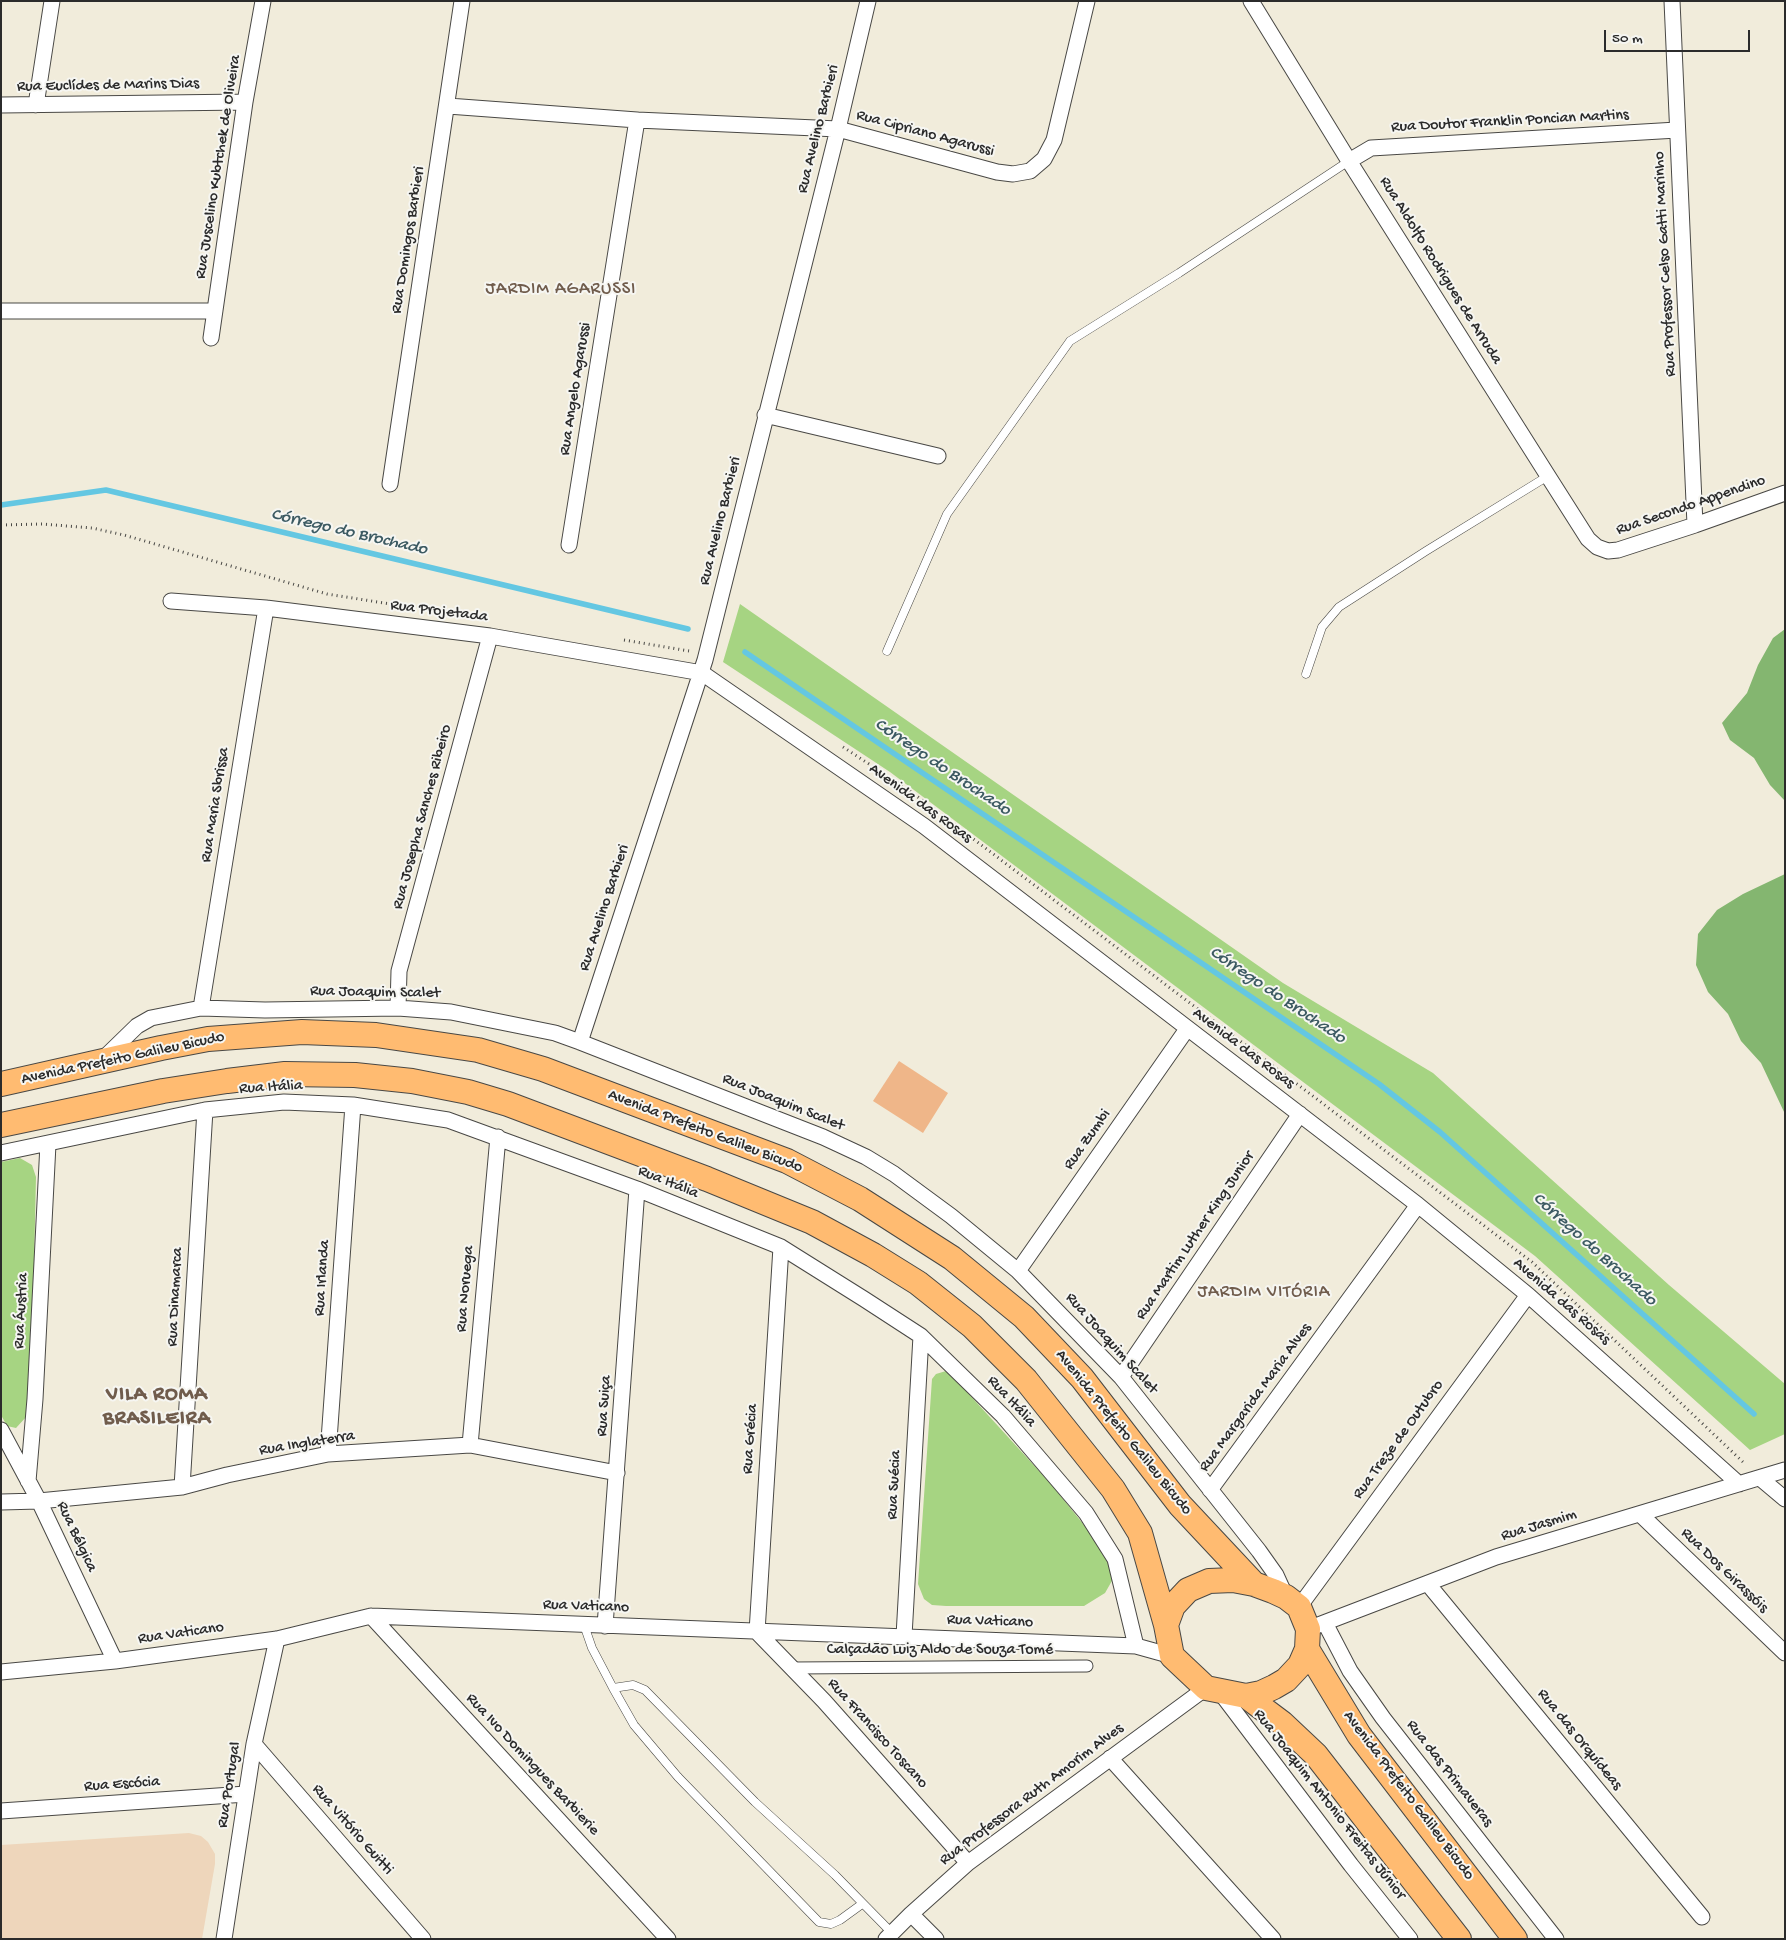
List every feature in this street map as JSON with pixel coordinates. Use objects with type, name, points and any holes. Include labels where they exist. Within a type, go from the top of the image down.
[{"type":"main road","name":"Avenida Prefeito Galileu Bicudo","points":[[1,1084],[198,1041],[259,1034],[302,1032],[376,1035],[478,1050],[542,1069],[787,1161],[860,1199],[952,1258],[1024,1317],[1082,1378],[1180,1505],[1254,1584]]},
{"type":"main road","points":[[1,1125],[163,1091],[286,1074],[412,1080],[468,1092],[508,1104],[707,1179],[812,1222],[874,1255],[918,1283],[972,1326],[1026,1380],[1113,1488],[1140,1533],[1166,1625],[1172,1656],[1213,1690],[1246,1696],[1261,1693],[1286,1680],[1300,1665],[1313,1634],[1292,1602],[1254,1584],[1233,1580],[1209,1581],[1188,1590],[1173,1606],[1166,1625]]},
{"type":"main road","name":"Avenida Prefeito Galileu Bicudo","points":[[1313,1634],[1359,1735],[1515,1939]]},
{"type":"main road","points":[[1246,1696],[1282,1723],[1316,1755],[1459,1939]]},
{"type":"street","points":[[36,105],[52,1]]},
{"type":"street","name":"Rua Juscelino Kubtchek de Oliveira","points":[[211,338],[263,1]]},
{"type":"street","name":"Rua Domingos Barbieri","points":[[390,484],[448,106],[462,1]]},
{"type":"street","name":"Rua Avelino Barbieri","points":[[580,1042],[703,667],[838,129],[868,1]]},
{"type":"street","name":"Rua Cipriano Agarussi","points":[[448,106],[637,120],[838,129],[997,172],[1013,174],[1030,171],[1044,159],[1054,140],[1087,1]]},
{"type":"street","name":"Rua Aldolfo Rodrigues de Arruda","points":[[1251,1],[1349,161],[1588,538],[1597,547],[1608,551]]},
{"type":"street","name":"Rua Professor Celso Gatti Marinho","points":[[1672,1],[1695,525]]},
{"type":"street","name":"Rua Euclídes de Marins Dias","points":[[1,105],[246,102]]},
{"type":"street","name":"Rua Angelo Agarussi","points":[[570,545],[637,120]]},
{"type":"street","name":"Rua Doutor Franklin Poncian Martins","points":[[1349,161],[1371,148],[1677,130]]},
{"type":"street","points":[[1,312],[215,310]]},
{"type":"street","points":[[765,415],[938,456]]},
{"type":"street","name":"Rua Secondo Appendino","points":[[1608,551],[1618,550],[1695,525],[1785,493]]},
{"type":"street","name":"Rua Projetada","points":[[171,601],[266,608],[490,636],[703,667]]},
{"type":"street","name":"Rua Maria Sbrissa","points":[[201,1008],[266,608]]},
{"type":"street","name":"Rua Josepha Sanches Ribeiro","points":[[398,1008],[398,972],[490,636]]},
{"type":"street","name":"Avenida das Rosas","points":[[703,667],[924,826],[1418,1205],[1528,1294],[1739,1484]]},
{"type":"street","name":"Rua Joaquim Scalet","points":[[100,1061],[137,1026],[151,1018],[201,1008],[265,1010],[398,1008],[451,1012],[555,1033],[823,1137],[866,1157],[894,1174],[951,1216],[1018,1271],[1121,1377],[1259,1551],[1292,1602]]},
{"type":"street","name":"Rua Zumbi","points":[[1018,1271],[1187,1029]]},
{"type":"street","name":"Rua Itália","points":[[1,1153],[205,1110],[284,1102],[353,1105],[448,1120],[637,1189],[781,1247],[921,1336],[1003,1416],[1086,1513],[1115,1559],[1136,1646]]},
{"type":"street","name":"Rua Irlanda","points":[[328,1454],[353,1105]]},
{"type":"street","name":"Rua Dinamarca","points":[[182,1487],[205,1110]]},
{"type":"street","name":"Rua Martim Luther King Junior","points":[[1121,1377],[1300,1114]]},
{"type":"street","name":"Rua Noruega","points":[[470,1444],[498,1137]]},
{"type":"street","name":"Rua Áustria","points":[[28,1481],[35,1399],[48,1144]]},
{"type":"street","name":"Rua Suiça","points":[[605,1626],[618,1473],[637,1189]]},
{"type":"street","name":"Rua Margarida Maria Alves","points":[[1210,1490],[1418,1205]]},
{"type":"street","name":"Rua Grécia","points":[[757,1632],[781,1247]]},
{"type":"street","name":"Rua Treze de Outubro","points":[[1292,1602],[1528,1294]]},
{"type":"street","name":"Rua Suécia","points":[[904,1636],[921,1336]]},
{"type":"street","name":"Rua Bélgica","points":[[1,1430],[39,1501],[116,1661]]},
{"type":"street","name":"Rua Inglaterra","points":[[1,1502],[39,1501],[182,1487],[328,1454],[470,1444],[618,1473]]},
{"type":"street","name":"Rua Jasmim","points":[[1313,1634],[1496,1557],[1785,1470]]},
{"type":"street","points":[[1760,1478],[1785,1499]]},
{"type":"street","name":"Rua Dos Girassóis","points":[[1640,1514],[1785,1653]]},
{"type":"street","name":"Rua das Orquídeas","points":[[1428,1584],[1702,1917]]},
{"type":"street","name":"Rua Vaticano","points":[[1,1672],[116,1661],[278,1638],[371,1616],[1136,1646],[1172,1656]]},
{"type":"street","name":"Rua Ivo Domingues Barbierie","points":[[371,1616],[668,1939]]},
{"type":"street","name":"Rua Francisco Toscano","points":[[757,1632],[793,1668],[872,1754],[968,1863]]},
{"type":"street","name":"Rua das Primaveras","points":[[1313,1634],[1350,1672],[1383,1718],[1556,1939]]},
{"type":"street","name":"Rua Portugal","points":[[224,1939],[254,1744],[278,1638]]},
{"type":"street","name":"Calçadão Luiz Aldo de Souza Tomé","points":[[793,1668],[1087,1666]]},
{"type":"street","name":"Rua Professora Ruth Amorim Alves","points":[[889,1936],[968,1863],[1110,1758],[1213,1690]]},
{"type":"street","name":"Rua Joaquim Antonio Freitas Júnior","points":[[1213,1690],[1410,1939]]},
{"type":"street","name":"Rua Vitório Guitti","points":[[254,1744],[423,1939]]},
{"type":"street","points":[[1110,1758],[1274,1939]]},
{"type":"street","name":"Rua Escócia","points":[[1,1811],[246,1794]]},
{"type":"street","points":[[911,1914],[936,1939]]},
{"type":"lane","points":[[887,651],[947,514],[1070,341],[1187,268],[1349,161]]},
{"type":"lane","points":[[1306,674],[1322,627],[1339,607],[1548,476]]},
{"type":"lane","points":[[584,1625],[592,1648],[634,1724],[678,1777],[819,1922],[831,1924],[840,1920],[862,1904]]},
{"type":"lane","points":[[613,1688],[633,1684],[645,1690],[755,1802],[835,1875],[889,1936]]},
{"type":"path","points":[[1,525],[42,524],[92,528],[124,535],[327,594],[405,606]]},
{"type":"path","points":[[619,639],[687,650],[703,667]]},
{"type":"path","points":[[837,743],[914,794],[1532,1262],[1760,1478]]},
{"type":"shaded area","points":[[189,1833],[201,1836],[208,1842],[215,1854],[215,1864],[202,1939],[1,1939],[1,1845]]},
{"type":"green space","points":[[740,604],[1283,983],[1433,1073],[1669,1285],[1785,1384],[1785,1434],[1750,1450],[1535,1256],[890,772],[723,662]]},
{"type":"green space","points":[[1785,629],[1785,801],[1770,785],[1754,758],[1730,740],[1722,723],[1747,693],[1758,665],[1773,638]]},
{"type":"green space","points":[[1785,874],[1785,1114],[1761,1063],[1741,1041],[1728,1014],[1708,992],[1696,965],[1698,934],[1717,910],[1743,894]]},
{"type":"green space","points":[[20,1158],[32,1165],[36,1177],[31,1397],[27,1416],[16,1428],[7,1426],[1,1415],[1,1162]]},
{"type":"green space","points":[[946,1371],[1051,1484],[1088,1530],[1106,1557],[1113,1579],[1105,1593],[1084,1606],[946,1606],[932,1605],[924,1599],[918,1584],[932,1379],[936,1374]]},
{"type":"building","points":[[899,1061],[948,1093],[923,1133],[873,1101]]},
{"type":"waterway","name":"Córrego do Brochado","points":[[1,505],[106,490],[688,629]]},
{"type":"waterway","name":"Córrego do Brochado","points":[[745,652],[1379,1084],[1440,1132],[1754,1414]]},
{"type":"district","name":"JARDIM AGARUSSI","points":[[561,290]]},
{"type":"district","name":"JARDIM VITÓRIA","points":[[1264,1293]]},
{"type":"district","name":"VILA ROMA BRASILEIRA","points":[[157,1408]]}]
